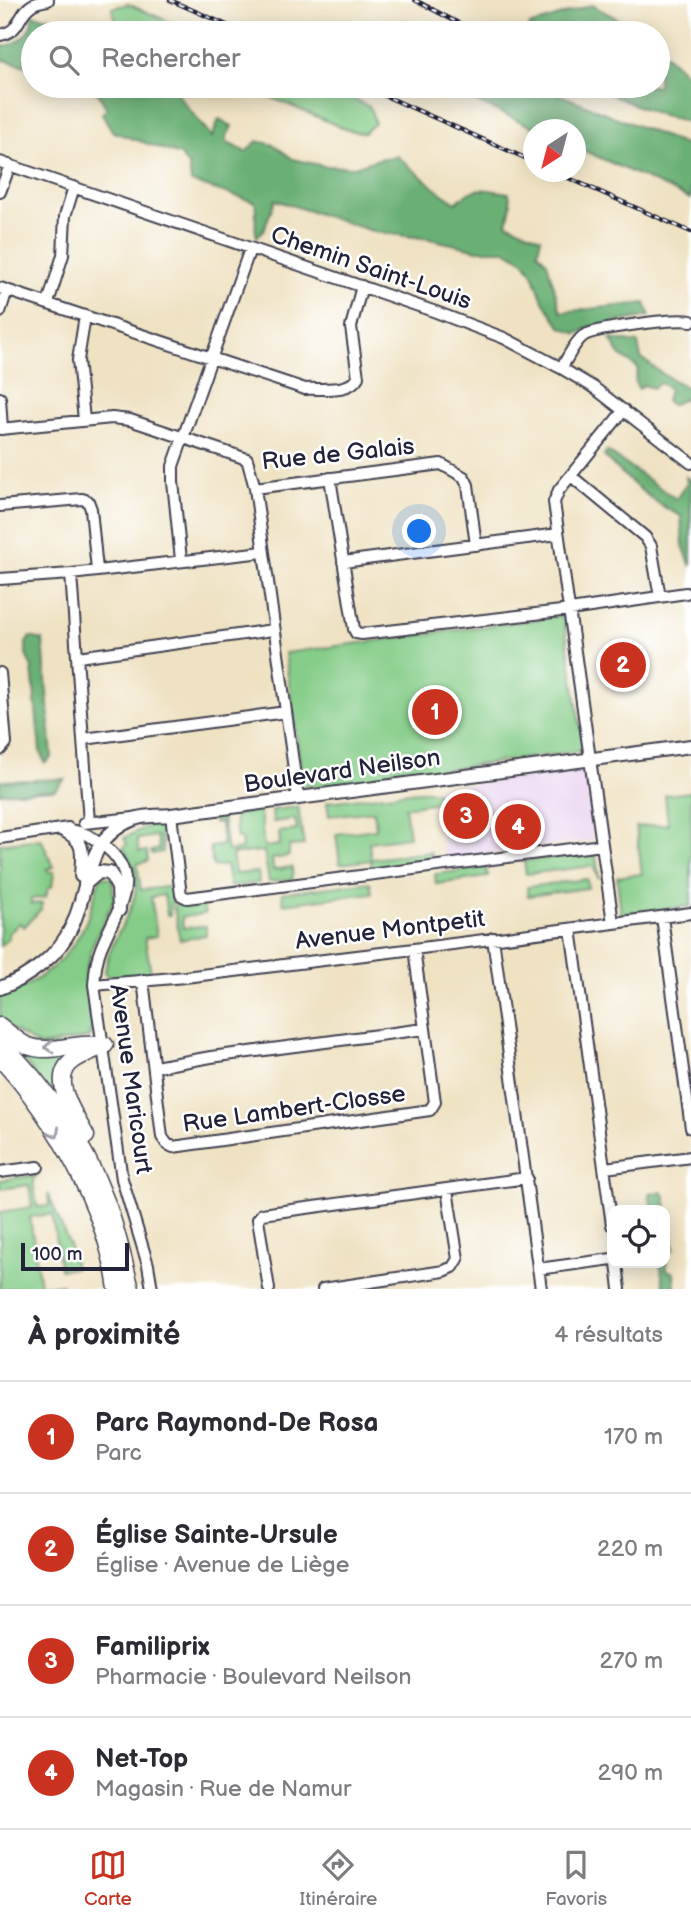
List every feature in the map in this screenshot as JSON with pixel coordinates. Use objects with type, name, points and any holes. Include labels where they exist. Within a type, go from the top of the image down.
[{"type":"highway","points":[[0,1026],[23,1043],[37,1048],[91,1043],[105,1045]]},
{"type":"highway","points":[[0,1042],[31,1075],[72,1131],[106,1201],[131,1289]]},
{"type":"highway","points":[[105,1045],[72,1061],[62,1078],[63,1089],[89,1143],[113,1205],[131,1276],[131,1289]]},
{"type":"highway","points":[[0,1058],[37,1102],[88,1191],[115,1273],[117,1289]]},
{"type":"main road","name":"Boulevard Neilson","points":[[136,818],[691,746]]},
{"type":"main road","points":[[0,988],[33,971],[57,949],[73,925],[90,864],[101,844],[117,828],[136,818]]},
{"type":"main road","points":[[63,830],[73,835],[80,844],[80,898]]},
{"type":"main road","points":[[80,898],[90,878],[106,871],[116,880],[119,910]]},
{"type":"street","points":[[0,36],[8,34],[17,26],[30,6],[48,0]]},
{"type":"street","name":"Chemin Saint-Louis","points":[[0,192],[5,164],[476,326],[561,368],[624,410],[691,464]]},
{"type":"street","points":[[48,303],[63,255],[65,216],[74,187]]},
{"type":"street","points":[[181,560],[172,474],[250,249]]},
{"type":"street","points":[[0,312],[3,289],[305,388],[332,388],[352,385],[358,377],[351,327],[362,286]]},
{"type":"street","points":[[84,420],[78,360],[85,316]]},
{"type":"street","points":[[561,368],[578,342],[590,333],[675,320],[691,321]]},
{"type":"street","points":[[0,398],[1,429]]},
{"type":"street","points":[[613,923],[558,534],[555,496],[624,410]]},
{"type":"street","name":"Rue de Galais","points":[[1,429],[112,418],[130,420],[247,458],[255,488],[440,464],[464,477],[468,485],[476,545]]},
{"type":"street","points":[[571,475],[645,537],[651,546],[660,597]]},
{"type":"street","points":[[330,478],[356,633],[570,610],[686,593]]},
{"type":"street","points":[[255,488],[273,630],[299,798]]},
{"type":"street","points":[[0,506],[82,499],[88,501],[97,570]]},
{"type":"street","points":[[343,562],[558,534]]},
{"type":"street","points":[[0,579],[71,574],[263,552]]},
{"type":"street","points":[[71,574],[89,822]]},
{"type":"street","points":[[78,657],[273,630]]},
{"type":"street","points":[[0,673],[6,743],[0,750]]},
{"type":"street","points":[[84,739],[286,712]]},
{"type":"street","points":[[172,815],[181,895],[187,898],[602,845]]},
{"type":"street","name":"Boulevard Neilson","points":[[0,838],[63,830],[89,822],[136,818]]},
{"type":"street","name":"Avenue Maricourt","points":[[63,830],[80,831],[101,844],[113,853],[123,868],[125,890],[98,957],[94,985],[105,1045],[122,1180],[148,1265],[152,1289]]},
{"type":"street","name":"Avenue Montpetit","points":[[94,985],[414,949],[691,913]]},
{"type":"street","points":[[662,917],[691,1128]]},
{"type":"street","points":[[571,929],[610,1205]]},
{"type":"street","points":[[493,938],[541,1289]]},
{"type":"street","name":"Rue Lambert-Closse","points":[[143,980],[162,1137],[173,1147],[430,1110],[435,1102],[414,949]]},
{"type":"street","points":[[155,1067],[424,1029]]},
{"type":"street","points":[[605,1168],[691,1157]]},
{"type":"street","points":[[0,1172],[38,1167]]},
{"type":"street","points":[[269,1289],[258,1219],[262,1214],[527,1178]]},
{"type":"street","points":[[323,1289],[444,1271],[453,1267],[458,1259],[447,1190]]},
{"type":"street","points":[[538,1269],[607,1260]]},
{"type":"street","points":[[618,1268],[620,1289]]},
{"type":"shaded area","points":[[581,770],[586,776],[593,840],[445,860],[435,789]]},
{"type":"green space","points":[[128,4],[167,21],[116,21],[112,8]]},
{"type":"green space","points":[[591,5],[622,21],[544,21]]},
{"type":"green space","points":[[33,15],[61,21],[32,21]]},
{"type":"green space","points":[[21,38],[21,65],[0,59],[0,47]]},
{"type":"green space","points":[[670,59],[691,78],[691,123],[618,98],[670,98]]},
{"type":"green space","points":[[101,98],[180,98],[212,137],[219,119],[232,126],[226,138],[228,143],[246,152],[257,141],[274,145],[293,159],[324,166],[354,167],[397,156],[456,203],[480,189],[509,193],[511,205],[507,223],[541,238],[538,252],[547,262],[561,312],[645,303],[650,316],[590,327],[577,334],[561,327],[543,301],[533,274],[525,262],[506,250],[478,250],[430,239],[375,232],[275,200],[264,230],[257,237],[255,202],[191,182],[189,167],[180,155],[113,132],[102,114],[107,109]]},
{"type":"green space","points":[[272,98],[350,98],[370,107],[375,123],[364,133],[348,130]]},
{"type":"green space","points":[[469,98],[568,98],[685,145],[691,148],[691,199],[586,152],[586,119],[523,119],[523,123]]},
{"type":"green space","points":[[610,339],[638,343],[641,358],[691,390],[691,395],[672,405],[666,401],[669,388],[660,383],[653,388],[643,385],[639,389],[635,382],[638,368],[620,355]]},
{"type":"green space","points":[[607,451],[676,499],[687,483],[686,477],[691,480],[691,567],[683,545],[681,516],[650,497],[631,481],[604,456]]},
{"type":"green space","points":[[561,616],[564,620],[583,745],[579,751],[310,788],[303,784],[285,653]]},
{"type":"green space","points":[[30,637],[43,640],[52,757],[45,763],[40,751],[32,668],[26,655],[26,643]]},
{"type":"green space","points":[[65,779],[55,790],[0,793],[0,781]]},
{"type":"green space","points":[[437,791],[438,802],[405,807],[409,837],[369,842],[371,859],[431,852],[432,861],[372,869],[371,860],[340,864],[336,834],[376,829],[374,811],[329,816],[327,802]]},
{"type":"green space","points":[[691,792],[691,906],[621,914],[617,877],[642,874],[636,827],[668,824],[665,795]]},
{"type":"green space","points":[[298,807],[304,845],[289,846],[289,856],[272,859],[273,870],[292,867],[293,879],[269,882],[264,851],[232,854],[235,874],[258,872],[259,883],[230,887],[226,865],[213,867],[210,847],[223,845],[220,822],[214,823],[213,818],[222,817],[227,851],[242,849],[241,838],[237,838],[234,815],[260,811],[264,847],[280,845],[279,832],[297,830],[295,819],[273,822],[272,810]]},
{"type":"green space","points":[[158,824],[168,828],[161,832],[163,852],[152,854],[151,851],[159,849],[157,836],[137,839],[139,852],[147,851],[148,861],[137,864],[141,890],[175,886],[170,915],[167,915],[164,895],[151,897],[157,936],[145,938],[151,973],[108,977],[105,973],[108,956],[129,912],[136,882],[133,866],[123,848],[127,844],[124,838],[150,825]]},
{"type":"green space","points":[[41,839],[54,867],[47,869],[48,872],[54,872],[52,887],[48,888],[46,897],[31,899],[31,904],[42,903],[41,909],[24,927],[20,923],[0,946],[0,844]]},
{"type":"green space","points":[[592,853],[596,857],[599,879],[593,866],[526,874],[524,861]]},
{"type":"green space","points":[[486,867],[488,877],[436,884],[435,874]]},
{"type":"green space","points":[[101,877],[112,878],[114,899],[94,942],[85,973],[92,1029],[88,1038],[39,1046],[0,1022],[0,997],[41,977],[63,957],[81,933]]},
{"type":"green space","points":[[587,879],[588,888],[528,896],[527,887]]},
{"type":"green space","points":[[370,882],[372,893],[283,904],[282,893]]},
{"type":"green space","points":[[176,903],[203,903],[205,914],[182,917],[183,928],[206,926],[206,935],[180,940],[174,908]]},
{"type":"green space","points":[[13,1046],[89,1047],[62,1065],[80,1133]]},
{"type":"green space","points":[[37,1175],[33,1179],[37,1207],[49,1206],[48,1194],[69,1244],[75,1268],[60,1270],[52,1214],[30,1217],[40,1286],[62,1284],[63,1287],[0,1289],[0,1212],[32,1207],[29,1185],[0,1189],[0,1180]]},
{"type":"green space","points":[[662,1192],[667,1205],[651,1205],[649,1193]]},
{"type":"green space","points":[[670,1225],[674,1249],[670,1250]]},
{"type":"green space","points":[[661,1268],[667,1268],[674,1273],[675,1289],[664,1289]]},
{"type":"railway","points":[[170,0],[218,21]]},
{"type":"railway","points":[[415,0],[454,21]]},
{"type":"railway","points":[[390,98],[523,157]]},
{"type":"railway","points":[[578,182],[691,232]]},
{"type":"place","name":"Église Sainte-Ursule","points":[[623,665]]},
{"type":"place","name":"Parc Raymond-De Rosa","points":[[435,712]]},
{"type":"place","name":"Familiprix","points":[[466,816]]},
{"type":"place","name":"Net-Top","points":[[518,827]]}]
